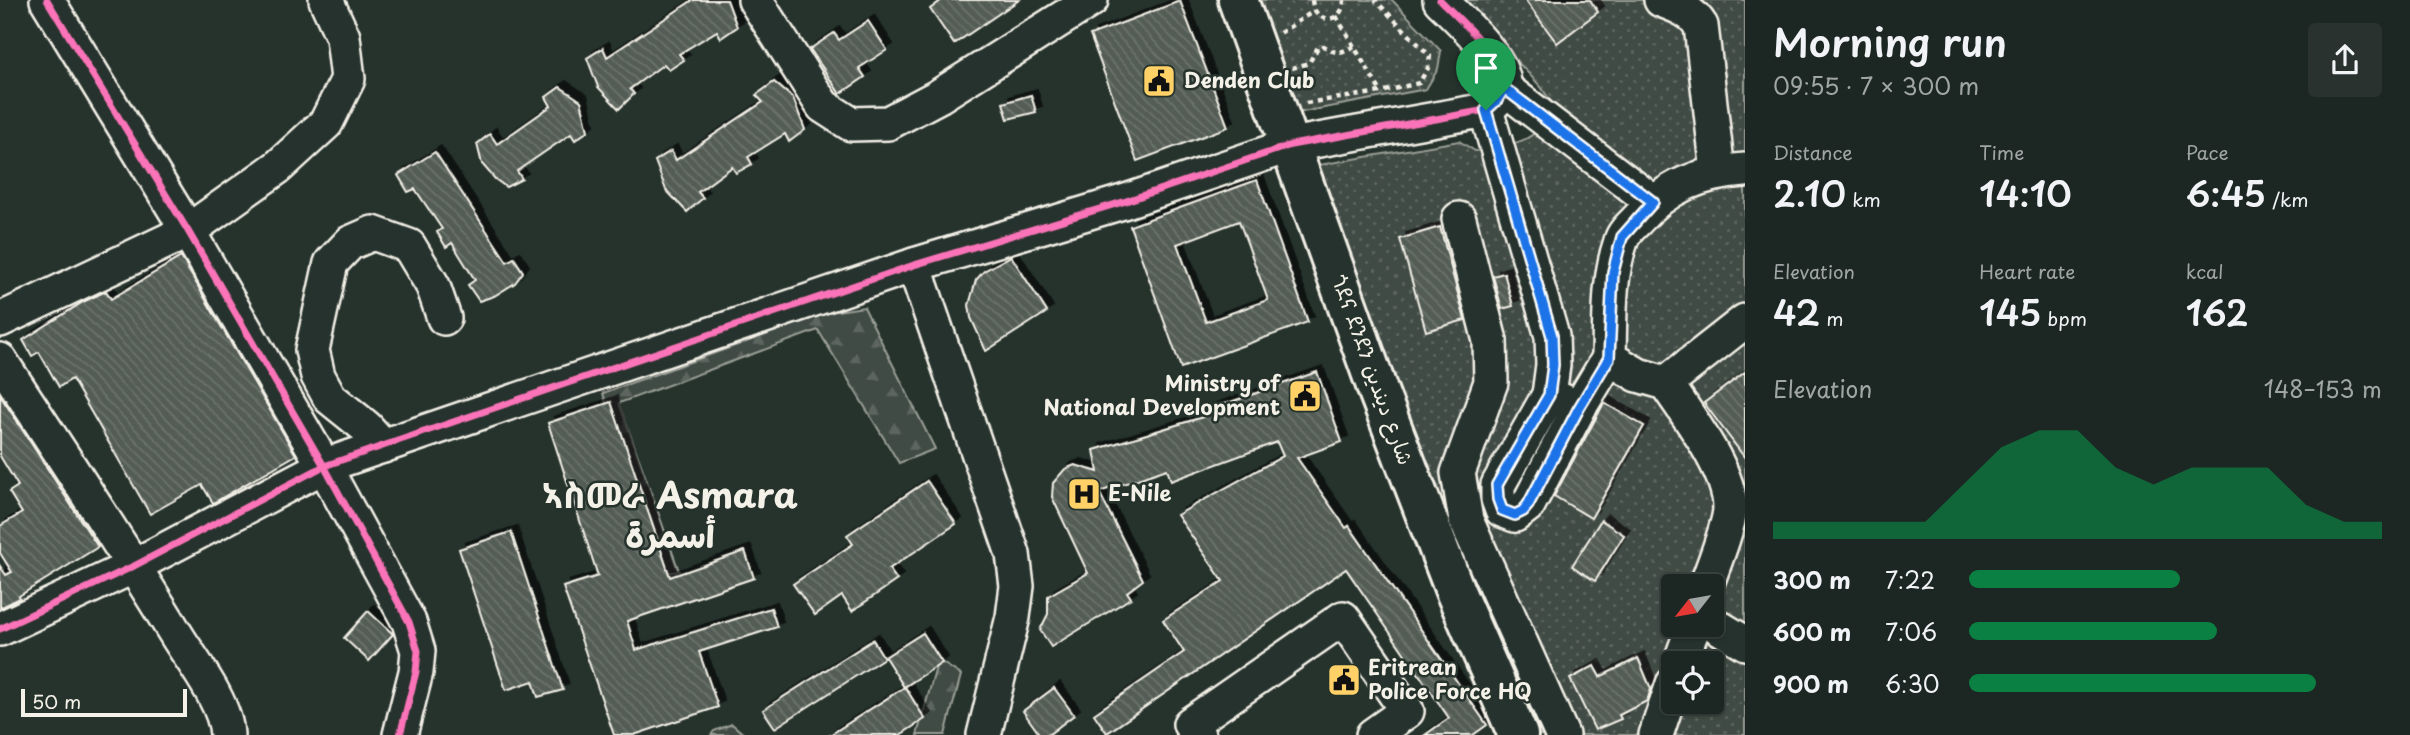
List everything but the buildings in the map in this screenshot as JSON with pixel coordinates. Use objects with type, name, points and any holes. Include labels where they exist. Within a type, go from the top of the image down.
[{"type":"main road","name":"ጎደና ደንደን شارع ديندين","points":[[1238,0],[1378,391],[1455,591],[1517,735]]},
{"type":"street","points":[[47,0],[188,231],[324,466],[409,622],[418,651],[410,703],[400,735]]},
{"type":"street","points":[[0,320],[188,231],[278,167],[326,123],[348,79],[343,37],[326,0]]},
{"type":"street","points":[[755,0],[823,106],[851,124],[888,123],[939,96],[1091,0]]},
{"type":"street","points":[[1440,0],[1480,40],[1499,67],[1495,99],[1552,336],[1553,365],[1564,401],[1609,358],[1613,272],[1622,237],[1653,202],[1685,182],[1731,171],[1701,26],[1696,18],[1682,8],[1661,0]]},
{"type":"street","points":[[0,629],[134,566],[324,466],[914,265],[1126,201],[1291,145],[1495,99],[1653,202]]},
{"type":"street","points":[[1459,219],[1490,341],[1491,382],[1458,473],[1466,520],[1562,735]]},
{"type":"street","points":[[383,446],[366,427],[330,398],[318,376],[312,349],[331,263],[350,243],[373,233],[409,246],[433,286],[444,318]]},
{"type":"street","points":[[914,265],[1013,554],[1017,586],[1013,617],[984,735]]},
{"type":"street","points":[[1666,383],[1745,321]]},
{"type":"street","points":[[1609,358],[1638,374],[1666,383],[1713,456],[1728,490],[1731,510],[1710,574]]},
{"type":"street","points":[[0,360],[134,566],[216,700],[227,735]]},
{"type":"street","points":[[1198,735],[1190,724],[1343,618],[1407,711],[1373,735]]},
{"type":"street","points":[[1724,630],[1745,643]]},
{"type":"street","points":[[1656,735],[1663,714]]},
{"type":"path","points":[[1312,0],[1314,11],[1323,18],[1336,16],[1343,7],[1344,0]]},
{"type":"path","points":[[1304,103],[1381,92],[1419,83],[1428,68],[1430,56],[1375,0]]},
{"type":"path","points":[[1283,45],[1279,34],[1314,11]]},
{"type":"path","points":[[1336,16],[1381,92]]},
{"type":"path","points":[[1291,68],[1309,63],[1318,47],[1324,46],[1333,53],[1340,53],[1354,46]]},
{"type":"path","points":[[1287,57],[1296,80]]},
{"type":"green space","points":[[1257,0],[1392,0],[1441,51],[1438,69],[1426,89],[1297,113]]},
{"type":"green space","points":[[1460,0],[1745,0],[1745,735],[1533,735],[1444,542],[1313,166],[1459,141],[1475,151],[1502,146],[1530,137],[1558,112],[1541,87]]},
{"type":"green space","points":[[864,307],[935,449],[899,463],[818,330],[619,403],[679,571],[657,575],[603,393],[830,312]]},
{"type":"green space","points":[[938,660],[961,675],[945,735],[917,735]]},
{"type":"green space","points":[[732,724],[745,735],[711,735],[714,731]]},
{"type":"cycle path","points":[[47,0],[188,231],[324,466],[409,622],[418,651],[416,672],[400,735]]},
{"type":"cycle path","points":[[0,629],[134,566],[324,466],[914,265],[1126,201],[1291,145],[1486,110],[1503,91],[1503,77],[1490,53],[1440,0]]},
{"type":"place","name":"Denden Club","points":[[1159,81]]},
{"type":"place","name":"Ministry of National Development","points":[[1305,396]]},
{"type":"place","name":"E-Nile","points":[[1084,494]]},
{"type":"place","name":"Eritrean Police Force HQ","points":[[1344,680]]},
{"type":"district","name":"ኣስመራ Asmara أسمرة","points":[[670,516]]},
{"type":"route","points":[[1504,88],[1653,202],[1622,237],[1613,272],[1609,358],[1579,408],[1528,505],[1515,515],[1502,510],[1497,485],[1549,395],[1553,365],[1552,336],[1486,110],[1497,100],[1504,88]]}]
